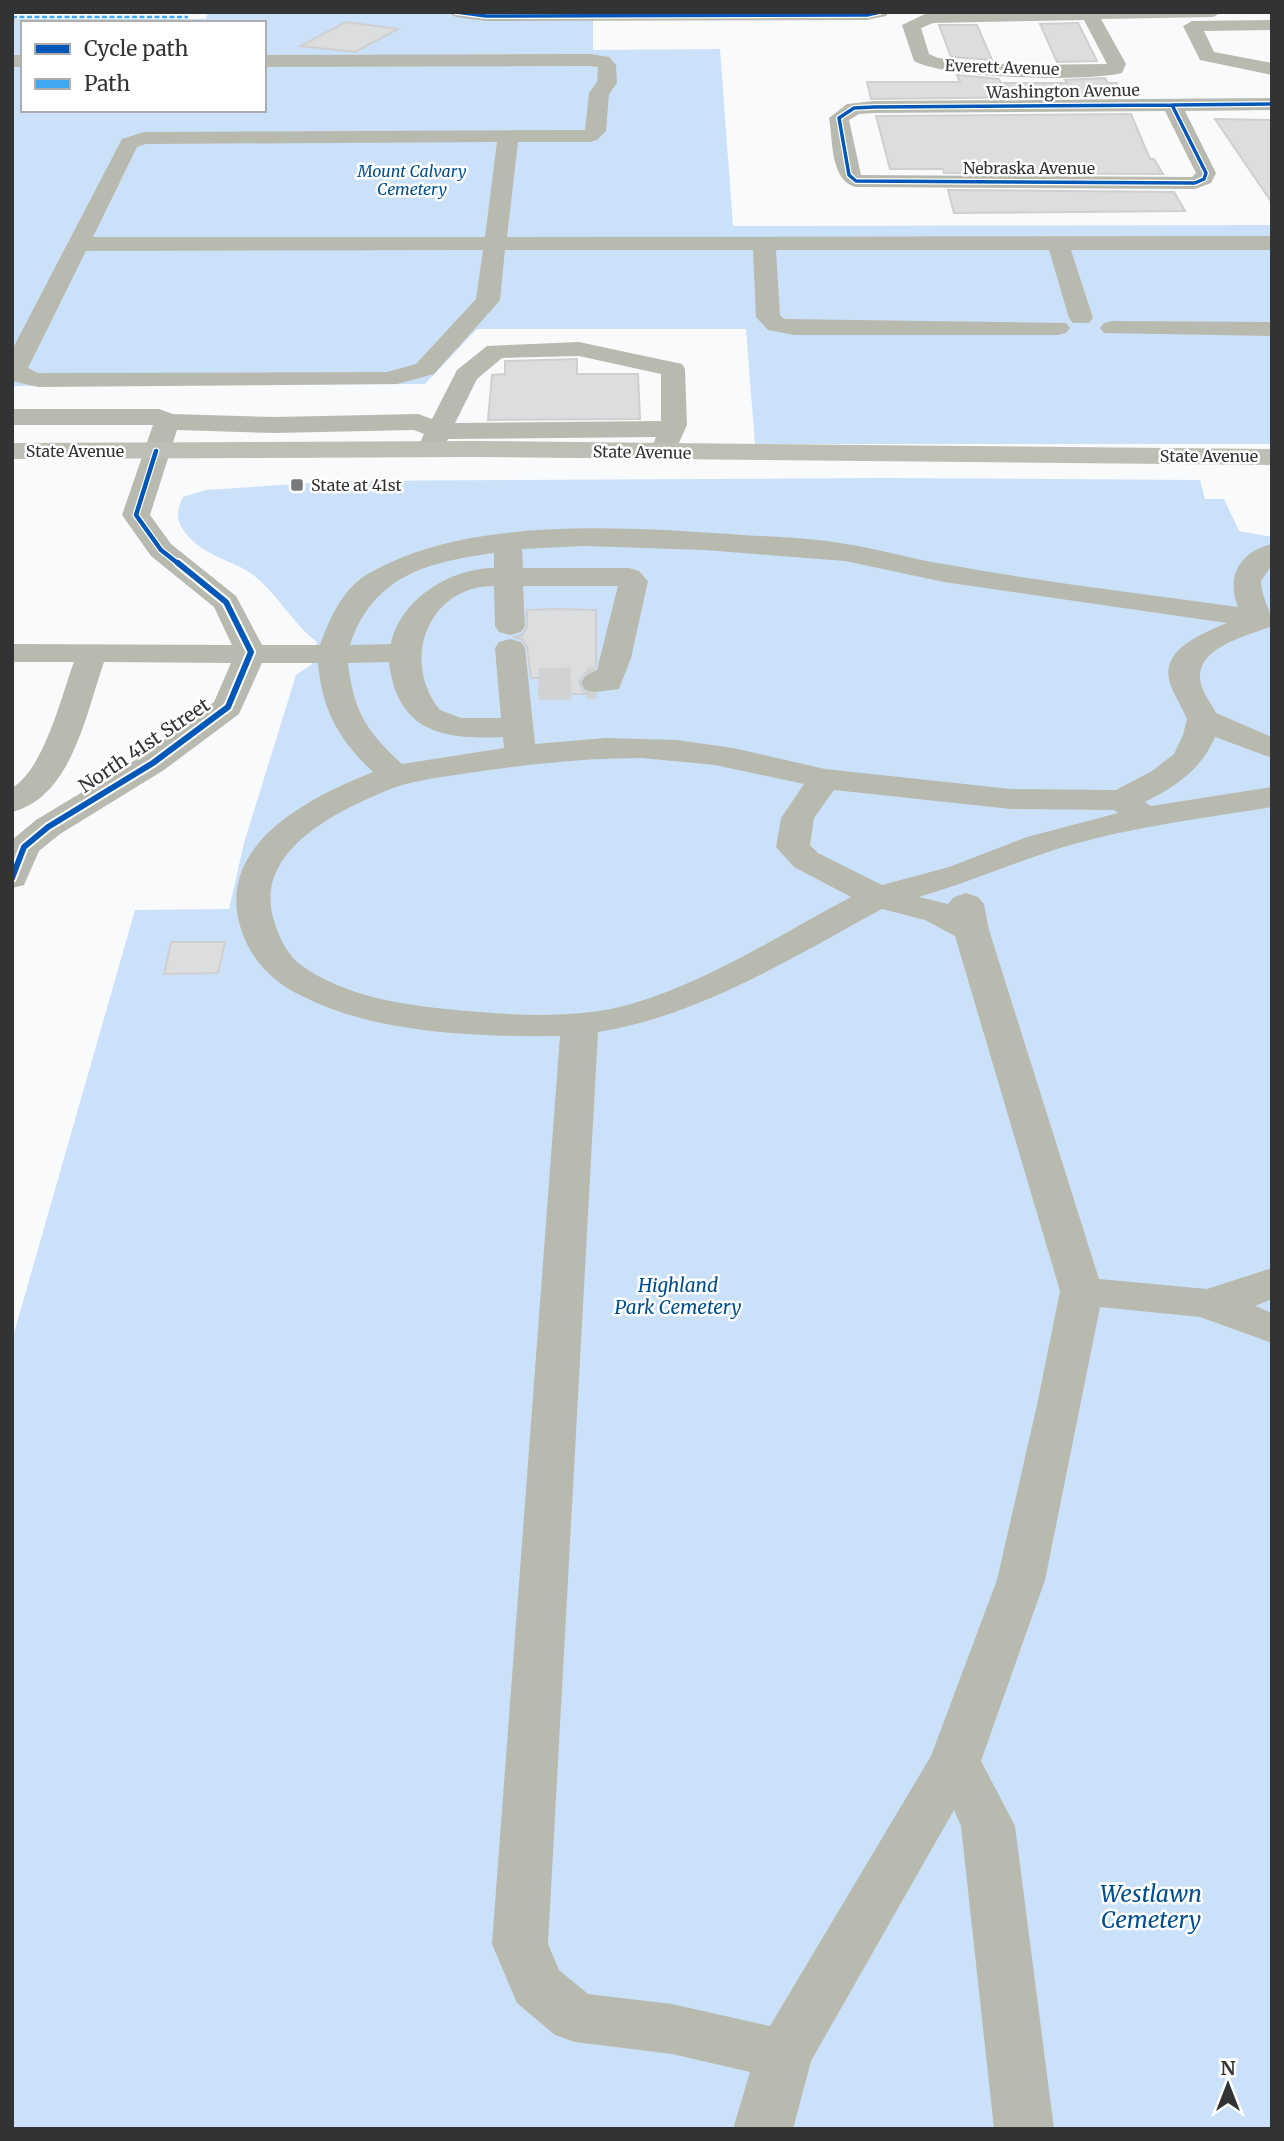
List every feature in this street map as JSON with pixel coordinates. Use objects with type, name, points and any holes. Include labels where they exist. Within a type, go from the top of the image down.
[{"type":"main road","name":"State Avenue","points":[[12,476],[434,440],[668,440],[1272,457]]},
{"type":"main road","name":"State Avenue","points":[[12,452],[152,463],[1272,473]]},
{"type":"street","points":[[464,14],[867,15],[880,12]]},
{"type":"street","name":"Everett Avenue","points":[[1091,17],[1117,64],[1115,69],[950,68],[925,62],[911,24],[930,18],[1091,17],[1213,12]]},
{"type":"street","points":[[1004,17],[1027,69]]},
{"type":"street","points":[[1272,25],[1192,26],[1207,56],[1272,69]]},
{"type":"street","points":[[266,61],[590,60],[602,61],[607,65],[607,83],[599,93],[596,131],[590,136],[508,138],[149,129],[128,143],[15,369],[22,377],[38,380],[388,379],[410,376],[425,369],[488,300],[508,138]]},
{"type":"street","name":"Nebraska Avenue","points":[[856,181],[1201,181],[1206,173],[1172,104]]},
{"type":"street","name":"Washington Avenue","points":[[856,181],[849,175],[839,118],[854,108],[1272,104]]},
{"type":"street","points":[[764,242],[768,317],[776,325],[794,328],[1058,328],[1066,335],[1083,338],[1101,337],[1112,328],[1272,329]]},
{"type":"street","points":[[1058,243],[1081,318]]},
{"type":"street","points":[[78,244],[1272,243]]},
{"type":"street","points":[[1058,328],[1060,322],[1081,318],[1105,322],[1112,328]]},
{"type":"street","points":[[12,416],[159,417],[167,422],[274,425],[418,422],[434,440],[466,375],[496,351],[579,349],[673,369],[668,440]]},
{"type":"street","points":[[167,422],[135,516],[161,551],[226,602],[251,652]]},
{"type":"street","points":[[395,775],[359,742],[341,714],[331,654],[346,615],[361,594],[375,582],[422,561],[507,544],[608,538],[807,548],[845,552],[944,573],[1265,619]]},
{"type":"street","points":[[507,544],[510,637],[527,684],[519,741]]},
{"type":"street","points":[[1265,619],[1245,593],[1245,576],[1255,563],[1272,552]]},
{"type":"street","points":[[596,683],[608,682],[616,665],[609,618],[634,581],[629,577],[509,576],[480,577],[458,582],[435,598],[419,614],[402,663],[410,689],[428,717],[445,725],[519,741],[599,749],[674,750],[735,757],[825,779],[1133,809],[1272,797]]},
{"type":"street","points":[[1154,605],[1175,619],[1200,646]]},
{"type":"street","points":[[519,741],[395,775],[319,810],[286,834],[261,863],[250,890],[252,919],[287,974],[329,993],[381,1010],[440,1020],[580,1024],[636,1015],[693,995],[878,897],[961,874],[1133,809],[1159,782],[1186,762],[1200,740],[1203,719],[1184,680],[1187,662],[1200,646],[1265,619]]},
{"type":"street","name":"North 41st Street","points":[[16,858],[47,827],[153,763],[228,707],[251,652]]},
{"type":"street","points":[[12,653],[405,653]]},
{"type":"street","points":[[12,802],[34,789],[50,768],[92,653]]},
{"type":"street","points":[[1203,719],[1242,738],[1272,748]]},
{"type":"street","points":[[825,779],[795,816],[793,847],[806,860],[878,897],[938,912],[971,930]]},
{"type":"street","points":[[763,2129],[784,2055],[955,1761],[1021,1580],[1060,1405],[1080,1291],[971,930],[961,874]]},
{"type":"street","points":[[580,1024],[520,1944],[537,1986],[575,2017],[672,2029],[784,2055]]},
{"type":"street","points":[[1207,1303],[1243,1295],[1272,1282]]},
{"type":"street","points":[[1080,1291],[1207,1303],[1272,1329]]},
{"type":"street","points":[[955,1761],[988,1826],[1024,2129]]},
{"type":"green space","name":"Mount Calvary Cemetery","points":[[12,12],[438,12],[471,18],[593,18],[593,50],[720,49],[733,226],[1272,225],[1272,444],[755,444],[746,329],[477,329],[425,384],[12,386],[12,19],[206,19],[208,13]]},
{"type":"green space","name":"Highland Park Cemetery","points":[[880,478],[1200,480],[1205,499],[1224,499],[1239,531],[1272,537],[1272,2129],[12,2129],[12,1340],[135,910],[229,909],[244,843],[296,675],[312,664],[317,642],[298,625],[255,576],[202,548],[188,536],[178,516],[183,497],[206,490],[341,481]]},
{"type":"building","points":[[346,22],[398,29],[355,52],[300,46]]},
{"type":"building","points":[[1078,23],[1097,61],[1057,62],[1040,24]]},
{"type":"building","points":[[939,25],[977,25],[992,60],[951,57]]},
{"type":"building","points":[[957,75],[999,79],[1001,83],[1067,83],[1065,80],[1105,78],[1108,83],[1117,83],[1123,96],[871,99],[867,82],[960,82]]},
{"type":"building","points":[[1131,114],[1150,159],[1154,159],[1163,174],[944,173],[943,169],[890,169],[876,116]]},
{"type":"building","points":[[1215,119],[1272,120],[1272,203]]},
{"type":"building","points":[[948,190],[1174,192],[1185,211],[954,213]]},
{"type":"building","points":[[577,359],[577,374],[638,374],[640,419],[488,420],[492,375],[505,374],[505,361]]},
{"type":"building","points":[[527,610],[596,610],[595,668],[584,674],[579,682],[583,691],[590,694],[539,694],[540,678],[531,678],[527,647],[522,639],[513,637],[522,635],[527,627]]},
{"type":"building","points":[[171,942],[225,942],[218,973],[164,974]]},
{"type":"tunnel","points":[[539,684],[596,683]]},
{"type":"marked path","points":[[12,17],[188,17]]},
{"type":"cycle path","points":[[456,12],[486,16],[867,15],[880,12]]},
{"type":"cycle path","points":[[1172,104],[1206,173],[1204,179],[1195,183],[856,181],[849,175],[839,118],[854,108],[874,107],[1272,104]]},
{"type":"cycle path","points":[[12,878],[24,847],[48,827],[153,763],[228,707],[251,652],[226,602],[161,550],[136,515],[156,451]]},
{"type":"place","name":"State at 41st","points":[[297,485]]},
{"type":"park label","name":"Westlawn Cemetery","points":[[1151,1906]]}]
